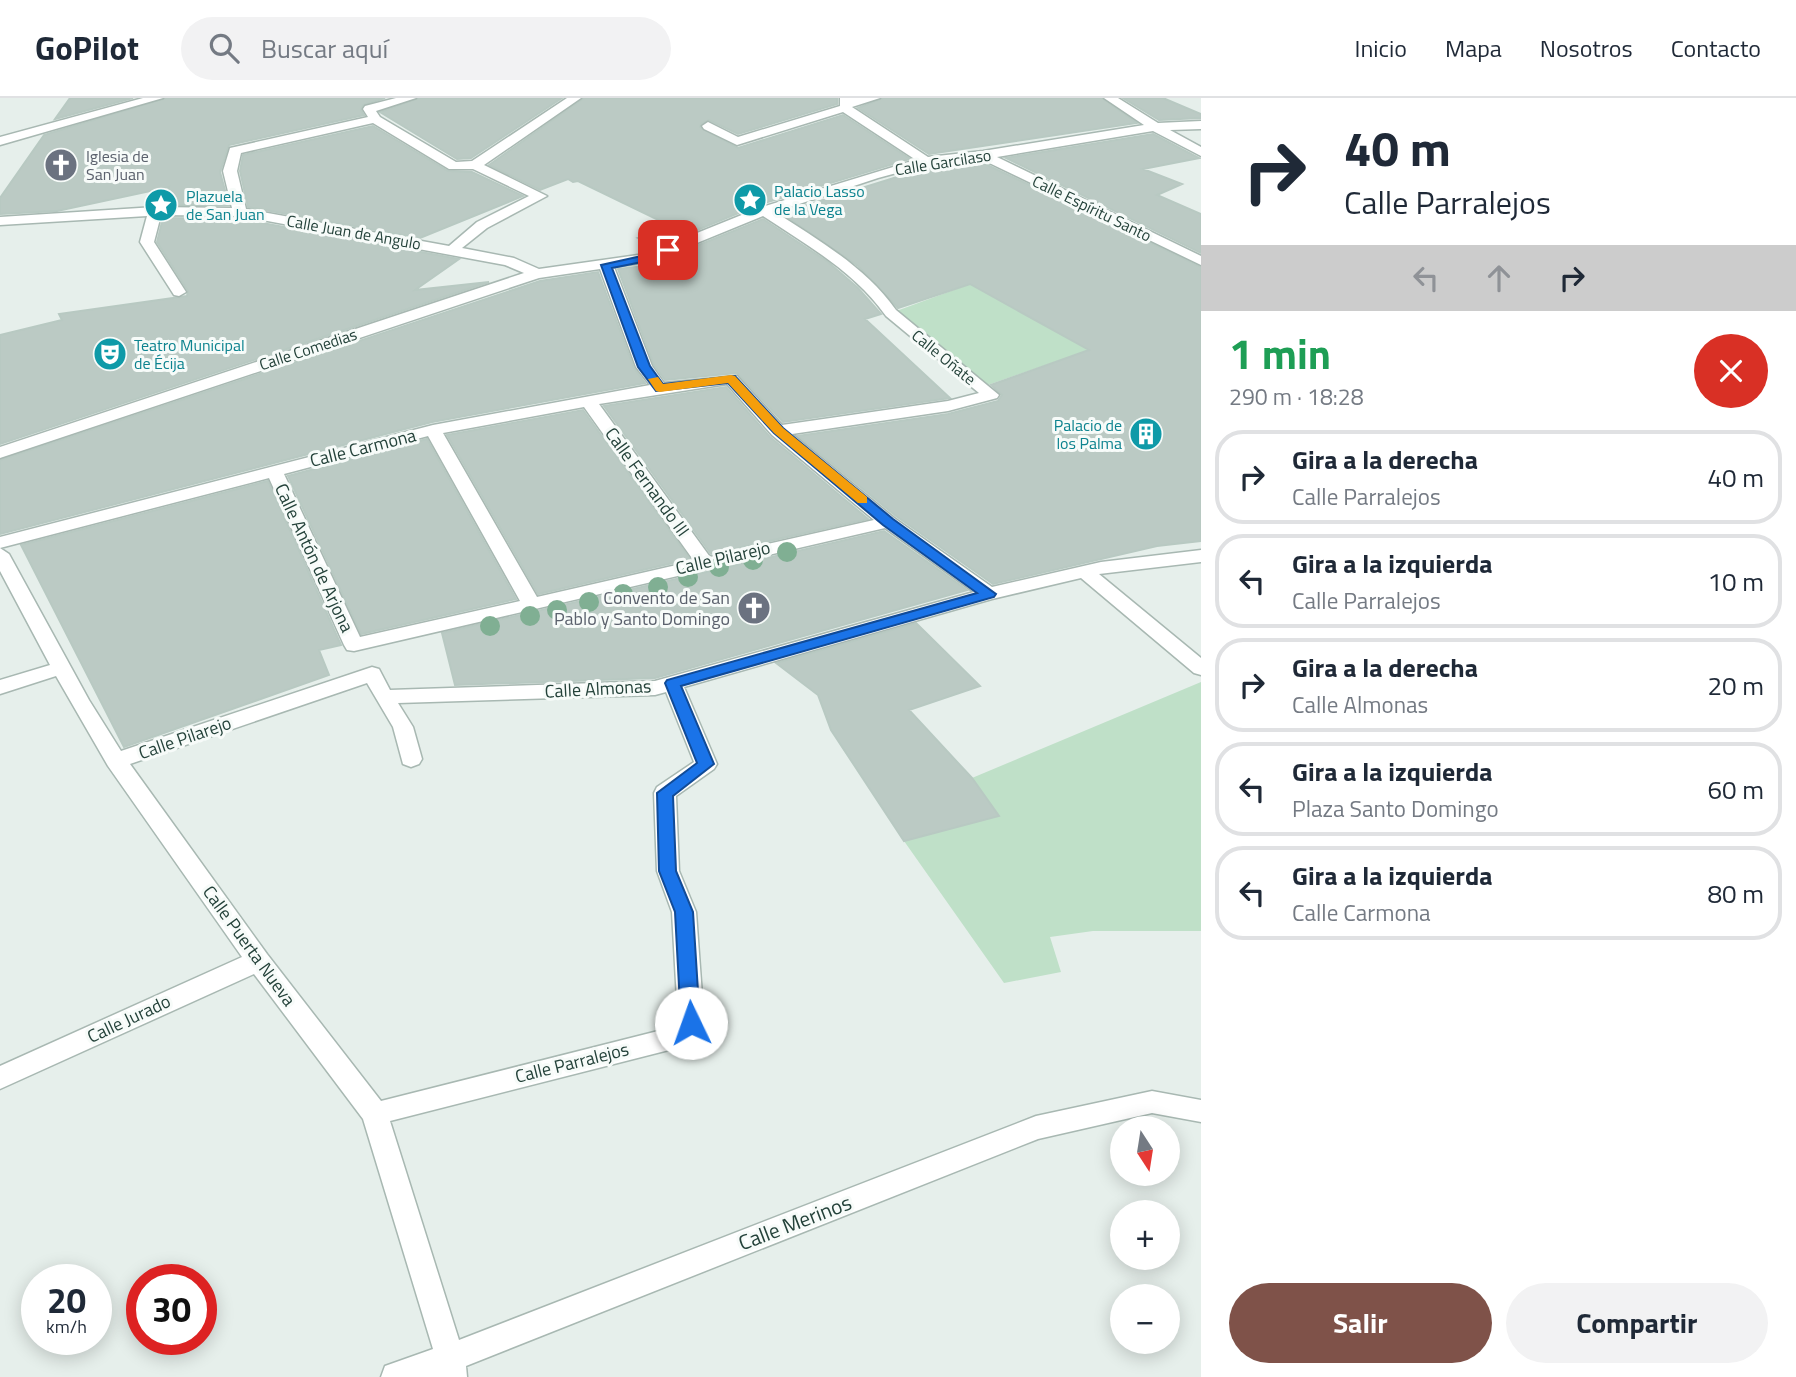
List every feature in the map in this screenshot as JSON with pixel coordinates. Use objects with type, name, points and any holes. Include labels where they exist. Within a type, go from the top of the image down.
[{"type":"street","points":[[0,141],[157,98]]},
{"type":"street","points":[[240,212],[230,171],[235,151],[372,114],[410,98]]},
{"type":"street","points":[[475,165],[575,98]]},
{"type":"street","points":[[708,126],[737,141],[846,103],[874,98]]},
{"type":"street","points":[[1110,98],[1201,152]]},
{"type":"street","points":[[846,103],[926,161]]},
{"type":"street","points":[[372,114],[454,166],[475,165],[540,195],[483,222],[467,233],[453,250]]},
{"type":"street","name":"Calle Garcilaso","points":[[537,274],[649,258],[764,211],[873,175],[926,161],[983,155],[1155,127],[1201,125]]},
{"type":"street","name":"Calle Espíritu Santo","points":[[983,155],[1201,261]]},
{"type":"street","points":[[155,211],[147,242],[179,292]]},
{"type":"street","name":"Calle Juan de Angulo","points":[[0,221],[155,211],[240,212],[509,261],[537,274]]},
{"type":"street","name":"Calle Oñate","points":[[764,211],[823,250],[882,297],[891,313],[991,395],[948,406],[779,431]]},
{"type":"street","points":[[606,265],[644,367],[660,388]]},
{"type":"street","name":"Calle Comedias","points":[[0,453],[537,274]]},
{"type":"street","name":"Calle Carmona","points":[[0,543],[433,430],[660,388],[731,379],[779,431]]},
{"type":"street","name":"Calle Fernando III","points":[[589,402],[704,562]]},
{"type":"street","points":[[433,430],[531,604]]},
{"type":"street","points":[[779,431],[888,522],[989,594]]},
{"type":"street","name":"Calle Antón de Arjona","points":[[274,471],[354,645]]},
{"type":"street","name":"Calle Pilarejo","points":[[354,645],[704,562],[888,522]]},
{"type":"street","name":"Calle Puerta Nueva","points":[[0,554],[61,668],[117,761],[258,961],[375,1114],[451,1368]]},
{"type":"street","name":"Calle Almonas","points":[[384,697],[655,688],[989,594],[1085,572],[1201,556]]},
{"type":"street","points":[[1085,572],[1201,668]]},
{"type":"street","points":[[0,687],[61,668]]},
{"type":"street","name":"Calle Pilarejo","points":[[117,761],[372,674],[384,697]]},
{"type":"street","name":"Calle Parralejos","points":[[375,1114],[669,1039],[691,1023],[684,912],[668,871],[665,793],[706,764],[672,683]]},
{"type":"street","points":[[384,697],[403,727],[411,759]]},
{"type":"street","name":"Calle Jurado","points":[[0,1078],[258,961]]},
{"type":"street","name":"Calle Merinos","points":[[396,1377],[451,1368],[1036,1128],[1152,1102],[1201,1111]]},
{"type":"green space","points":[[970,284],[1089,350],[982,387],[891,313]]},
{"type":"green space","points":[[1201,682],[1201,931],[1093,931],[1050,937],[1061,972],[1004,983],[904,841],[999,816],[972,778]]},
{"type":"building","points":[[70,98],[133,98],[55,119]]},
{"type":"building","points":[[166,98],[385,98],[363,105],[361,110],[364,115],[229,145],[220,172],[229,205],[165,205],[169,187],[57,211],[0,214],[0,198],[44,135]]},
{"type":"building","points":[[419,98],[562,98],[471,158],[457,159],[380,112]]},
{"type":"building","points":[[584,98],[837,98],[837,104],[738,134],[709,120],[700,127],[738,148],[843,115],[910,159],[758,205],[656,247],[638,238],[673,227],[578,181],[568,179],[540,190],[489,165]]},
{"type":"building","points":[[883,98],[1102,98],[1137,123],[929,154],[858,108]]},
{"type":"building","points":[[1123,98],[1163,98],[1201,114],[1201,118],[1159,120]]},
{"type":"building","points":[[373,126],[448,171],[472,172],[523,196],[420,238],[248,207],[240,171],[243,155]]},
{"type":"building","points":[[1153,134],[1199,158],[1143,169],[1182,184],[1157,195],[1201,214],[1201,253],[1006,158]]},
{"type":"building","points":[[981,162],[1201,267],[1201,541],[1157,546],[993,584],[896,516],[798,436],[948,414],[998,401],[1002,395],[991,385],[1089,350],[970,284],[898,308],[858,266],[781,213],[926,168]]},
{"type":"building","points":[[163,218],[240,219],[459,259],[415,290],[489,282],[0,444],[0,335],[62,320],[59,314],[187,296],[188,291],[157,242]]},
{"type":"building","points":[[763,219],[828,262],[858,288],[881,314],[865,319],[950,398],[783,422],[737,373],[665,380],[654,365],[618,269],[687,261],[674,255]]},
{"type":"building","points":[[598,272],[634,368],[645,383],[432,422],[0,534],[0,460],[540,281]]},
{"type":"building","points":[[726,387],[770,437],[868,519],[711,554],[604,406]]},
{"type":"building","points":[[583,410],[690,559],[538,594],[447,435]]},
{"type":"building","points":[[427,439],[516,599],[361,634],[288,476]]},
{"type":"building","points":[[268,481],[341,645],[319,650],[329,675],[124,747],[21,545]]},
{"type":"building","name":"Convento de San Pablo y Santo Domingo","points":[[884,531],[967,590],[655,678],[455,685],[442,633]]},
{"type":"building","points":[[916,623],[980,686],[909,710],[972,778],[999,816],[904,841],[831,730],[818,695],[776,663]]},
{"type":"slow traffic","points":[[654,379],[660,388],[731,379],[779,431],[862,500]]},
{"type":"place","name":"Iglesia de San Juan","points":[[61,165]]},
{"type":"place","name":"Palacio Lasso de la Vega","points":[[750,200]]},
{"type":"place","name":"Plazuela de San Juan","points":[[161,205]]},
{"type":"place","name":"Teatro Municipal de Écija","points":[[110,354]]},
{"type":"place","name":"Palacio de los Palma","points":[[1146,434]]},
{"type":"place","name":"Convento de San Pablo y Santo Domingo","points":[[754,608]]},
{"type":"route","points":[[668,250],[649,258],[606,265],[644,367],[660,388],[731,379],[779,431],[888,522],[989,594],[672,683],[706,764],[665,793],[668,871],[684,912],[691,1023]]}]
